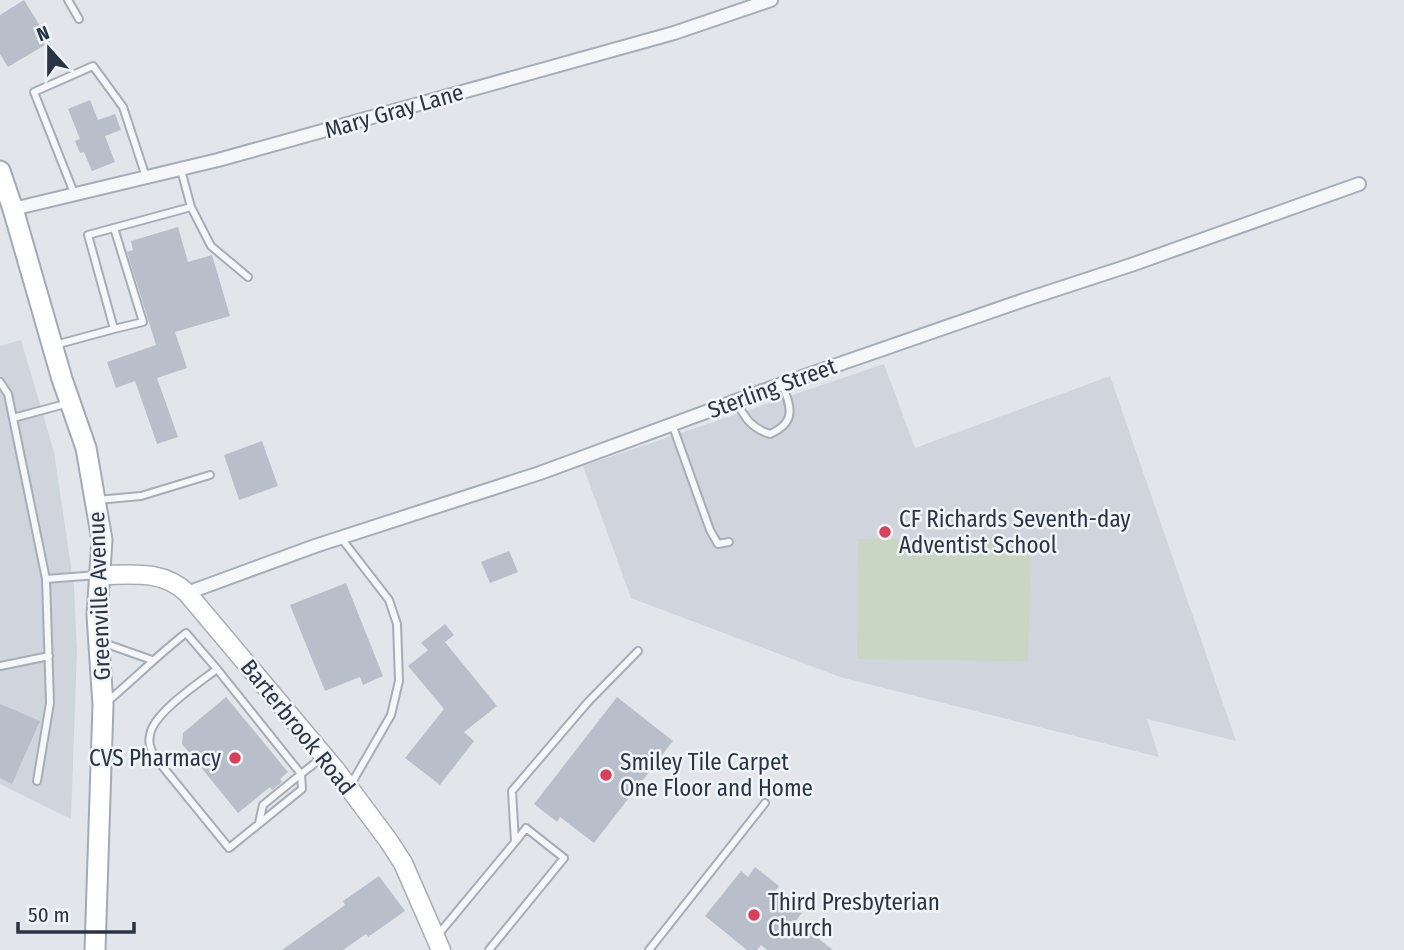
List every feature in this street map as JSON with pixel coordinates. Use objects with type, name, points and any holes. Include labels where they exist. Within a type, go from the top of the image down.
[{"type":"main road","name":"Greenville Avenue","points":[[1,177],[86,448],[102,540],[99,641],[103,705],[95,950]]},
{"type":"street","name":"Mary Gray Lane","points":[[13,209],[181,169],[674,33],[771,0]]},
{"type":"street","name":"Sterling Street","points":[[187,593],[341,538],[540,473],[782,384],[1359,184]]},
{"type":"street","name":"Barterbrook Road","points":[[99,575],[162,576],[187,593],[324,756],[403,863],[439,944]]},
{"type":"lane","points":[[68,0],[79,19]]},
{"type":"lane","points":[[74,193],[34,92],[93,66],[123,107],[146,177]]},
{"type":"lane","points":[[181,169],[191,207],[211,246],[248,277]]},
{"type":"lane","points":[[114,329],[88,235],[191,207]]},
{"type":"lane","points":[[53,346],[143,322],[114,228]]},
{"type":"lane","points":[[0,382],[8,394],[46,579],[50,703],[37,782]]},
{"type":"lane","points":[[736,401],[748,422],[758,430],[770,434],[782,429],[788,420],[790,406],[782,384]]},
{"type":"lane","points":[[13,418],[70,403]]},
{"type":"lane","points":[[672,424],[710,530],[718,544],[729,542]]},
{"type":"lane","points":[[96,500],[141,496],[210,475]]},
{"type":"lane","points":[[341,538],[389,600],[397,624],[399,681],[391,715],[349,788]]},
{"type":"lane","points":[[46,579],[99,575]]},
{"type":"lane","points":[[103,705],[186,633],[216,669],[301,774],[302,789],[229,848],[154,756],[149,746],[150,732],[159,715],[216,669]]},
{"type":"lane","points":[[99,641],[152,660]]},
{"type":"lane","points":[[515,842],[512,791],[588,702],[638,651]]},
{"type":"lane","points":[[0,666],[49,656]]},
{"type":"lane","points":[[259,823],[262,805],[324,756]]},
{"type":"lane","points":[[649,950],[765,803]]},
{"type":"lane","points":[[439,944],[526,828],[564,858],[489,950]]},
{"type":"shaded area","points":[[21,340],[54,452],[74,587],[77,651],[71,819],[0,784],[0,346]]},
{"type":"shaded area","name":"CF Richards Seventh-day Adventist School","points":[[884,364],[915,448],[1110,376],[1236,741],[1147,719],[1159,757],[840,677],[631,598],[583,466]]},
{"type":"green space","points":[[858,539],[1031,541],[1028,661],[857,659]]},
{"type":"building","points":[[24,0],[50,42],[8,67],[0,54],[0,15]]},
{"type":"building","points":[[90,100],[98,120],[115,114],[121,130],[105,136],[115,162],[92,171],[84,152],[80,153],[75,141],[80,139],[68,109]]},
{"type":"building","points":[[178,227],[188,262],[212,255],[230,316],[175,332],[187,368],[157,378],[178,437],[157,444],[135,381],[116,388],[107,362],[156,345],[127,252],[133,250],[131,241]]},
{"type":"building","points":[[262,441],[278,486],[239,500],[224,455]]},
{"type":"building","points":[[509,551],[518,572],[490,583],[481,562]]},
{"type":"building","points":[[346,583],[383,676],[363,685],[360,677],[325,691],[290,605]]},
{"type":"building","points":[[445,624],[454,635],[445,642],[497,706],[464,732],[474,741],[440,785],[405,758],[444,709],[408,666],[428,650],[421,643]]},
{"type":"building","name":"CVS Pharmacy","points":[[226,697],[288,772],[280,779],[282,782],[272,790],[270,787],[238,813],[182,744],[183,733]]},
{"type":"building","points":[[617,697],[673,741],[594,843],[560,817],[557,822],[534,804]]},
{"type":"building","points":[[0,704],[40,721],[12,784],[0,778]]},
{"type":"building","points":[[755,867],[779,886],[776,890],[803,911],[796,921],[833,950],[767,950],[761,945],[757,950],[747,950],[705,916],[741,871],[748,877]]},
{"type":"building","points":[[379,876],[405,911],[368,937],[366,934],[343,950],[282,950],[345,905],[343,901]]},
{"type":"place","name":"CF Richards Seventh-day Adventist School","points":[[885,532]]},
{"type":"place","name":"CVS Pharmacy","points":[[235,758]]},
{"type":"place","name":"Smiley Tile Carpet One Floor and Home","points":[[606,775]]},
{"type":"place","name":"Third Presbyterian Church","points":[[754,915]]}]
